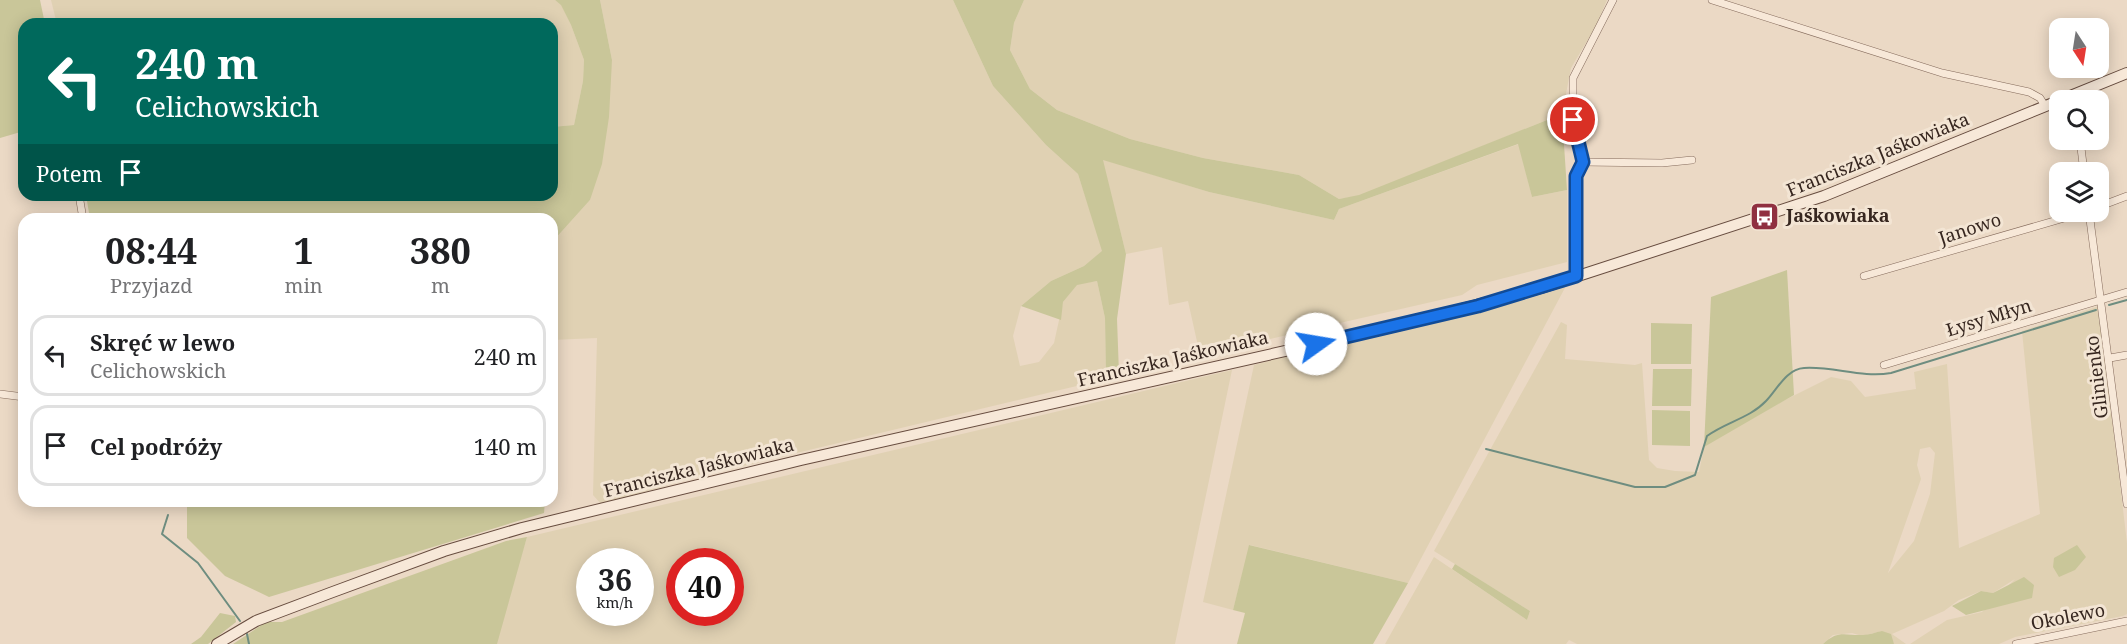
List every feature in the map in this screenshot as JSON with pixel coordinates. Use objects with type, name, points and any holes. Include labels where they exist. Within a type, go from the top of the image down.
[{"type":"street","points":[[1576,276],[1576,176],[1583,162],[1573,120],[1573,78],[1613,0]]},
{"type":"street","points":[[1712,0],[1942,73],[2029,92],[2040,98],[2045,106]]},
{"type":"street","name":"Franciszka Jaśkowiaka","points":[[2090,90],[2127,73]]},
{"type":"street","name":"Franciszka Jaśkowiaka","points":[[217,644],[256,621],[311,600],[444,551],[522,528],[847,449],[1412,322],[1576,276],[1797,206],[2049,105]]},
{"type":"street","points":[[1583,162],[1662,163],[1692,160]]},
{"type":"street","points":[[2109,203],[2127,196]]},
{"type":"street","name":"Janowo","points":[[1864,276],[2050,222]]},
{"type":"street","name":"Glinienko","points":[[2091,222],[2110,358],[2127,504]]},
{"type":"street","name":"Łysy Młyn","points":[[1884,365],[2127,291]]},
{"type":"street","points":[[2110,358],[2127,355]]},
{"type":"street","points":[[0,394],[18,396]]},
{"type":"street","name":"Okolewo","points":[[2016,644],[2127,621]]},
{"type":"shaded area","points":[[0,0],[40,0],[44,18],[18,18],[18,133],[0,138]]},
{"type":"shaded area","points":[[51,0],[555,0],[561,4],[584,60],[583,81],[574,125],[558,126],[558,18],[56,18]]},
{"type":"shaded area","points":[[555,0],[600,0],[612,60],[609,117],[602,164],[590,200],[558,236],[558,213],[89,213],[87,201],[558,201],[558,126],[574,125],[583,81],[584,60],[561,5]]},
{"type":"shaded area","points":[[600,0],[953,0],[993,86],[1046,145],[1078,174],[1103,251],[1084,266],[1051,281],[1021,306],[1013,336],[1020,366],[1039,362],[1054,343],[1063,302],[1077,284],[1097,281],[1105,318],[1106,379],[705,475],[601,504],[593,495],[597,338],[558,340],[558,236],[590,200],[612,60]]},
{"type":"shaded area","points":[[953,0],[1024,0],[1014,23],[1010,50],[1030,89],[1057,110],[1130,139],[1203,158],[1299,175],[1339,199],[1359,195],[1562,114],[1567,190],[1532,197],[1518,144],[1339,209],[1334,220],[1209,192],[1103,160],[1126,254],[1117,319],[1119,374],[1106,379],[1105,318],[1097,281],[1077,285],[1063,302],[1061,320],[1021,306],[1051,281],[1084,266],[1102,251],[1078,174],[1046,145],[993,86]]},
{"type":"shaded area","points":[[1024,0],[1607,0],[1596,26],[1571,68],[1562,114],[1359,196],[1339,199],[1299,175],[1203,158],[1130,139],[1057,110],[1030,89],[1010,50],[1014,23]]},
{"type":"shaded area","points":[[1519,144],[1532,197],[1567,190],[1567,262],[1477,285],[1462,295],[1200,355],[1188,301],[1169,305],[1162,247],[1126,254],[1102,159],[1209,192],[1334,220],[1339,209]]},
{"type":"shaded area","points":[[1787,270],[1794,395],[1704,447],[1711,297]]},
{"type":"shaded area","points":[[1567,284],[1408,583],[1250,545],[1233,610],[1203,602],[1254,365]]},
{"type":"shaded area","points":[[2099,306],[2127,543],[2127,614],[2123,616],[2015,637],[1999,644],[1910,644],[1947,620],[1982,612],[2015,579],[1993,593],[1981,591],[1959,600],[1944,611],[1892,634],[1906,644],[1894,644],[1882,631],[1862,636],[1852,633],[1833,635],[1823,644],[1577,644],[1569,640],[1566,644],[1385,644],[1434,557],[1527,620],[1530,611],[1434,551],[1561,322],[1567,325],[1565,359],[1635,365],[1642,363],[1649,460],[1657,468],[1675,471],[1699,472],[1704,447],[1715,435],[1831,377],[1851,381],[1865,397],[1916,389],[1914,372],[1947,364],[1959,548],[2040,514],[2022,331]],"holes":[[[1930,447],[1935,453],[1930,494],[1914,541],[1888,573],[1921,479],[1917,465],[1920,449]]]},
{"type":"shaded area","points":[[1651,323],[1692,324],[1691,364],[1651,364]]},
{"type":"shaded area","points":[[1653,369],[1692,369],[1691,406],[1652,406]]},
{"type":"shaded area","points":[[1232,370],[1175,644],[494,644],[527,537]]},
{"type":"shaded area","points":[[1652,410],[1690,411],[1690,446],[1652,445]]},
{"type":"shaded area","points":[[187,507],[544,507],[544,513],[269,597],[225,576],[187,538]]},
{"type":"shaded area","points":[[527,537],[497,644],[233,644],[266,622],[282,622],[506,541]]},
{"type":"shaded area","points":[[1249,545],[1408,583],[1373,644],[1237,644],[1245,613],[1233,610]]},
{"type":"shaded area","points":[[2077,545],[2086,557],[2075,570],[2059,577],[2053,567],[2054,558]]},
{"type":"shaded area","points":[[1455,564],[1530,611],[1527,620],[1452,569]]},
{"type":"shaded area","points":[[2024,577],[2034,585],[2032,598],[1966,615],[1952,606],[1981,591],[1993,593]]},
{"type":"shaded area","points":[[220,613],[235,616],[236,622],[208,644],[191,644],[201,637]]},
{"type":"shaded area","points":[[1882,631],[1891,634],[1894,644],[1823,644],[1833,636],[1842,634],[1865,635]]},
{"type":"waterway","points":[[2109,305],[2127,300]]},
{"type":"waterway","points":[[1486,449],[1635,487],[1665,487],[1695,475],[1707,436],[1760,407],[1782,381],[1798,369],[1815,368],[1869,374],[1891,373],[2096,310]]},
{"type":"waterway","points":[[168,515],[162,534],[198,563],[240,621]]},
{"type":"waterway","points":[[247,634],[249,644]]},
{"type":"place","name":"Jaśkowiaka","points":[[1765,216]]},
{"type":"route","points":[[1316,344],[1478,306],[1576,276],[1576,176],[1583,162],[1573,120]]}]
